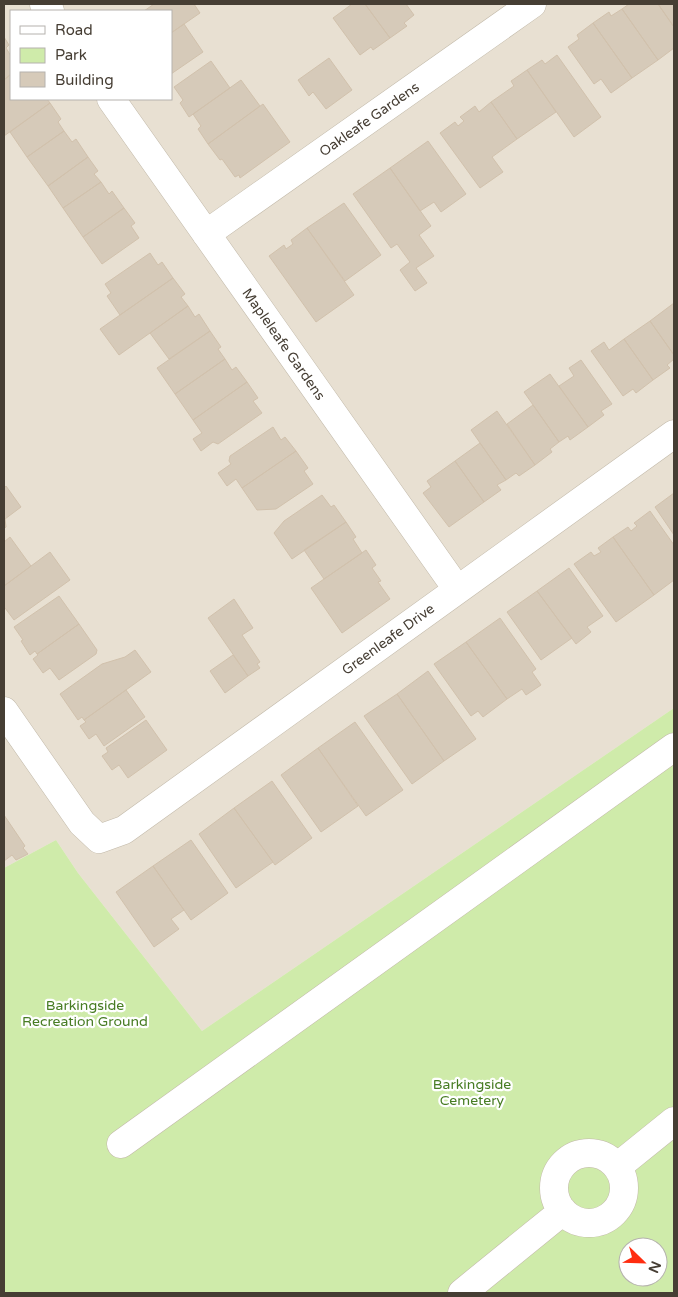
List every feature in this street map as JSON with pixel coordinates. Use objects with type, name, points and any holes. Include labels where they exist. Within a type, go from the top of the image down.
[{"type":"street","name":"Oakleafe Gardens","points":[[206,234],[532,4]]},
{"type":"street","name":"Mapleleafe Gardens","points":[[112,100],[457,590]]},
{"type":"street","name":"Greenleafe Drive","points":[[4,712],[82,823],[100,839],[124,830],[674,434]]},
{"type":"street","points":[[121,1144],[674,747]]},
{"type":"street","points":[[617,1167],[674,1121]]},
{"type":"street","points":[[589,1153],[605,1157],[617,1167],[624,1188],[621,1200],[608,1217],[589,1223],[570,1218],[563,1211],[556,1202],[555,1178],[560,1167],[569,1159],[579,1154],[589,1153]]},
{"type":"street","points":[[462,1293],[563,1211]]},
{"type":"shaded area","points":[[4,4],[674,4],[674,708],[202,1031],[78,873],[56,840],[4,868]]},
{"type":"green space","name":"Barkingside Cemetery","points":[[674,708],[674,1293],[4,1293],[4,868],[56,840],[78,873],[202,1031]]},
{"type":"building","points":[[154,4],[194,4],[200,13],[172,32],[172,10],[145,10]]},
{"type":"building","points":[[352,4],[365,4],[390,38],[373,50],[371,47],[360,55],[333,18]]},
{"type":"building","points":[[365,4],[406,4],[414,15],[404,23],[407,26],[390,38]]},
{"type":"building","points":[[629,4],[658,4],[674,27],[674,48],[658,60],[622,9]]},
{"type":"building","points":[[658,4],[674,4],[674,27]]},
{"type":"building","points":[[622,9],[658,60],[632,78],[593,23],[609,12],[611,16]]},
{"type":"building","points":[[593,23],[632,78],[611,93],[601,79],[594,84],[568,47],[579,39],[577,35]]},
{"type":"building","points":[[184,24],[203,52],[172,73],[172,32]]},
{"type":"building","points":[[4,37],[9,45],[6,48],[10,54],[10,75],[4,80]]},
{"type":"building","points":[[557,55],[601,117],[574,137],[527,70],[542,60],[545,64]]},
{"type":"building","points":[[329,58],[352,90],[326,109],[313,92],[309,96],[298,80]]},
{"type":"building","points":[[211,61],[230,88],[189,117],[180,103],[183,100],[174,87]]},
{"type":"building","points":[[527,70],[556,112],[517,139],[491,102],[514,86],[511,81]]},
{"type":"building","points":[[10,75],[10,100],[48,100],[50,103],[4,136],[4,80]]},
{"type":"building","points":[[241,80],[260,106],[208,144],[198,129],[201,126],[193,114]]},
{"type":"building","points":[[491,102],[517,139],[492,157],[503,172],[480,188],[440,133],[455,122],[458,126],[464,121],[460,117],[475,106],[479,112]]},
{"type":"building","points":[[50,103],[61,119],[58,122],[64,131],[27,157],[10,132]]},
{"type":"building","points":[[263,104],[290,142],[240,178],[239,175],[235,177],[208,144]]},
{"type":"building","points":[[64,131],[72,142],[76,139],[88,157],[48,186],[27,157]]},
{"type":"building","points":[[428,141],[466,194],[441,212],[434,202],[420,211],[390,168]]},
{"type":"building","points":[[88,157],[98,171],[94,174],[101,182],[63,208],[48,186]]},
{"type":"building","points":[[390,168],[431,226],[419,235],[434,256],[416,268],[427,283],[415,291],[400,270],[410,262],[397,244],[391,248],[353,194]]},
{"type":"building","points":[[101,182],[109,194],[112,191],[124,208],[83,237],[63,208]]},
{"type":"building","points":[[344,203],[381,255],[345,281],[307,228]]},
{"type":"building","points":[[124,208],[135,223],[131,226],[139,238],[102,264],[83,237]]},
{"type":"building","points":[[307,228],[354,295],[316,322],[269,256],[284,245],[286,249],[293,244],[291,240]]},
{"type":"building","points":[[150,253],[158,265],[162,262],[173,278],[120,315],[107,296],[111,293],[105,284]]},
{"type":"building","points":[[173,278],[185,294],[181,297],[188,306],[119,355],[100,329]]},
{"type":"building","points":[[674,303],[674,355],[650,321]]},
{"type":"building","points":[[188,306],[195,317],[199,314],[210,331],[169,359],[150,333]]},
{"type":"building","points":[[650,321],[674,355],[674,359],[667,365],[670,368],[653,380],[624,339]]},
{"type":"building","points":[[210,331],[221,347],[218,349],[225,359],[175,394],[157,368]]},
{"type":"building","points":[[624,339],[653,380],[636,393],[633,389],[623,396],[591,351],[604,342],[609,350]]},
{"type":"building","points":[[225,359],[232,370],[236,367],[247,382],[193,420],[175,394]]},
{"type":"building","points":[[581,360],[612,404],[601,411],[604,415],[588,427],[559,386],[574,376],[569,368]]},
{"type":"building","points":[[550,374],[588,427],[570,440],[568,436],[559,442],[524,392]]},
{"type":"building","points":[[247,382],[258,398],[253,401],[262,413],[218,444],[213,442],[201,451],[193,439],[202,433],[193,420]]},
{"type":"building","points":[[533,405],[559,442],[550,449],[552,452],[535,465],[507,424]]},
{"type":"building","points":[[497,411],[535,465],[519,476],[516,473],[506,480],[471,430]]},
{"type":"building","points":[[273,427],[281,440],[285,437],[296,451],[242,488],[236,479],[227,486],[218,473],[231,464],[229,461],[230,456]]},
{"type":"building","points":[[480,443],[506,480],[497,485],[501,490],[484,502],[455,461]]},
{"type":"building","points":[[296,451],[308,468],[304,471],[313,484],[276,509],[257,510],[242,488]]},
{"type":"building","points":[[455,461],[484,502],[449,527],[423,493],[431,487],[427,481]]},
{"type":"building","points":[[6,486],[21,507],[5,519],[6,527],[4,529],[4,488]]},
{"type":"building","points":[[674,493],[674,535],[655,507]]},
{"type":"building","points":[[322,495],[331,507],[334,505],[346,522],[292,559],[274,533],[284,521]]},
{"type":"building","points":[[650,511],[674,545],[674,580],[654,595],[613,537],[628,527],[631,531],[637,526],[634,523]]},
{"type":"building","points":[[346,522],[356,537],[353,539],[362,553],[324,579],[304,550]]},
{"type":"building","points":[[10,537],[31,566],[4,586],[4,542]]},
{"type":"building","points":[[613,537],[654,595],[616,622],[574,564],[591,552],[594,556],[601,552],[598,548]]},
{"type":"building","points":[[366,550],[376,565],[372,568],[381,581],[378,582],[390,599],[342,633],[311,588]]},
{"type":"building","points":[[50,552],[70,580],[14,620],[4,609],[4,586]]},
{"type":"building","points":[[569,568],[603,616],[587,627],[591,632],[576,644],[537,591]]},
{"type":"building","points":[[537,591],[572,638],[541,660],[507,612]]},
{"type":"building","points":[[59,596],[79,624],[37,654],[35,651],[30,655],[14,627]]},
{"type":"building","points":[[234,599],[253,628],[242,635],[260,662],[257,664],[260,668],[248,676],[208,618]]},
{"type":"building","points":[[500,618],[536,669],[532,672],[541,685],[526,695],[522,689],[507,699],[466,642]]},
{"type":"building","points":[[79,624],[97,650],[96,654],[59,680],[50,668],[43,673],[33,659],[37,654]]},
{"type":"building","points":[[466,642],[507,699],[483,717],[478,711],[471,716],[434,664]]},
{"type":"building","points":[[135,650],[151,672],[84,720],[82,717],[78,720],[60,694],[102,664],[125,657]]},
{"type":"building","points":[[233,655],[248,676],[225,693],[210,671]]},
{"type":"building","points":[[428,671],[476,739],[444,761],[397,694]]},
{"type":"building","points":[[126,690],[145,717],[104,746],[96,734],[89,739],[80,726],[86,722],[84,720]]},
{"type":"building","points":[[397,694],[444,761],[412,784],[364,716]]},
{"type":"building","points":[[146,720],[167,750],[128,778],[119,765],[112,770],[102,756],[108,752],[106,748]]},
{"type":"building","points":[[355,722],[403,790],[366,816],[318,748]]},
{"type":"building","points":[[318,748],[358,806],[321,832],[281,775]]},
{"type":"building","points":[[272,781],[312,838],[275,865],[234,808]]},
{"type":"building","points":[[234,808],[273,862],[236,888],[199,834]]},
{"type":"building","points":[[4,815],[25,846],[23,848],[28,854],[16,860],[12,855],[4,861]]},
{"type":"building","points":[[191,840],[228,893],[191,920],[153,866]]},
{"type":"building","points":[[153,866],[184,910],[171,919],[179,929],[154,947],[116,892]]},
{"type":"park label","name":"Barkingside Recreation Ground","points":[[85,1014]]}]
